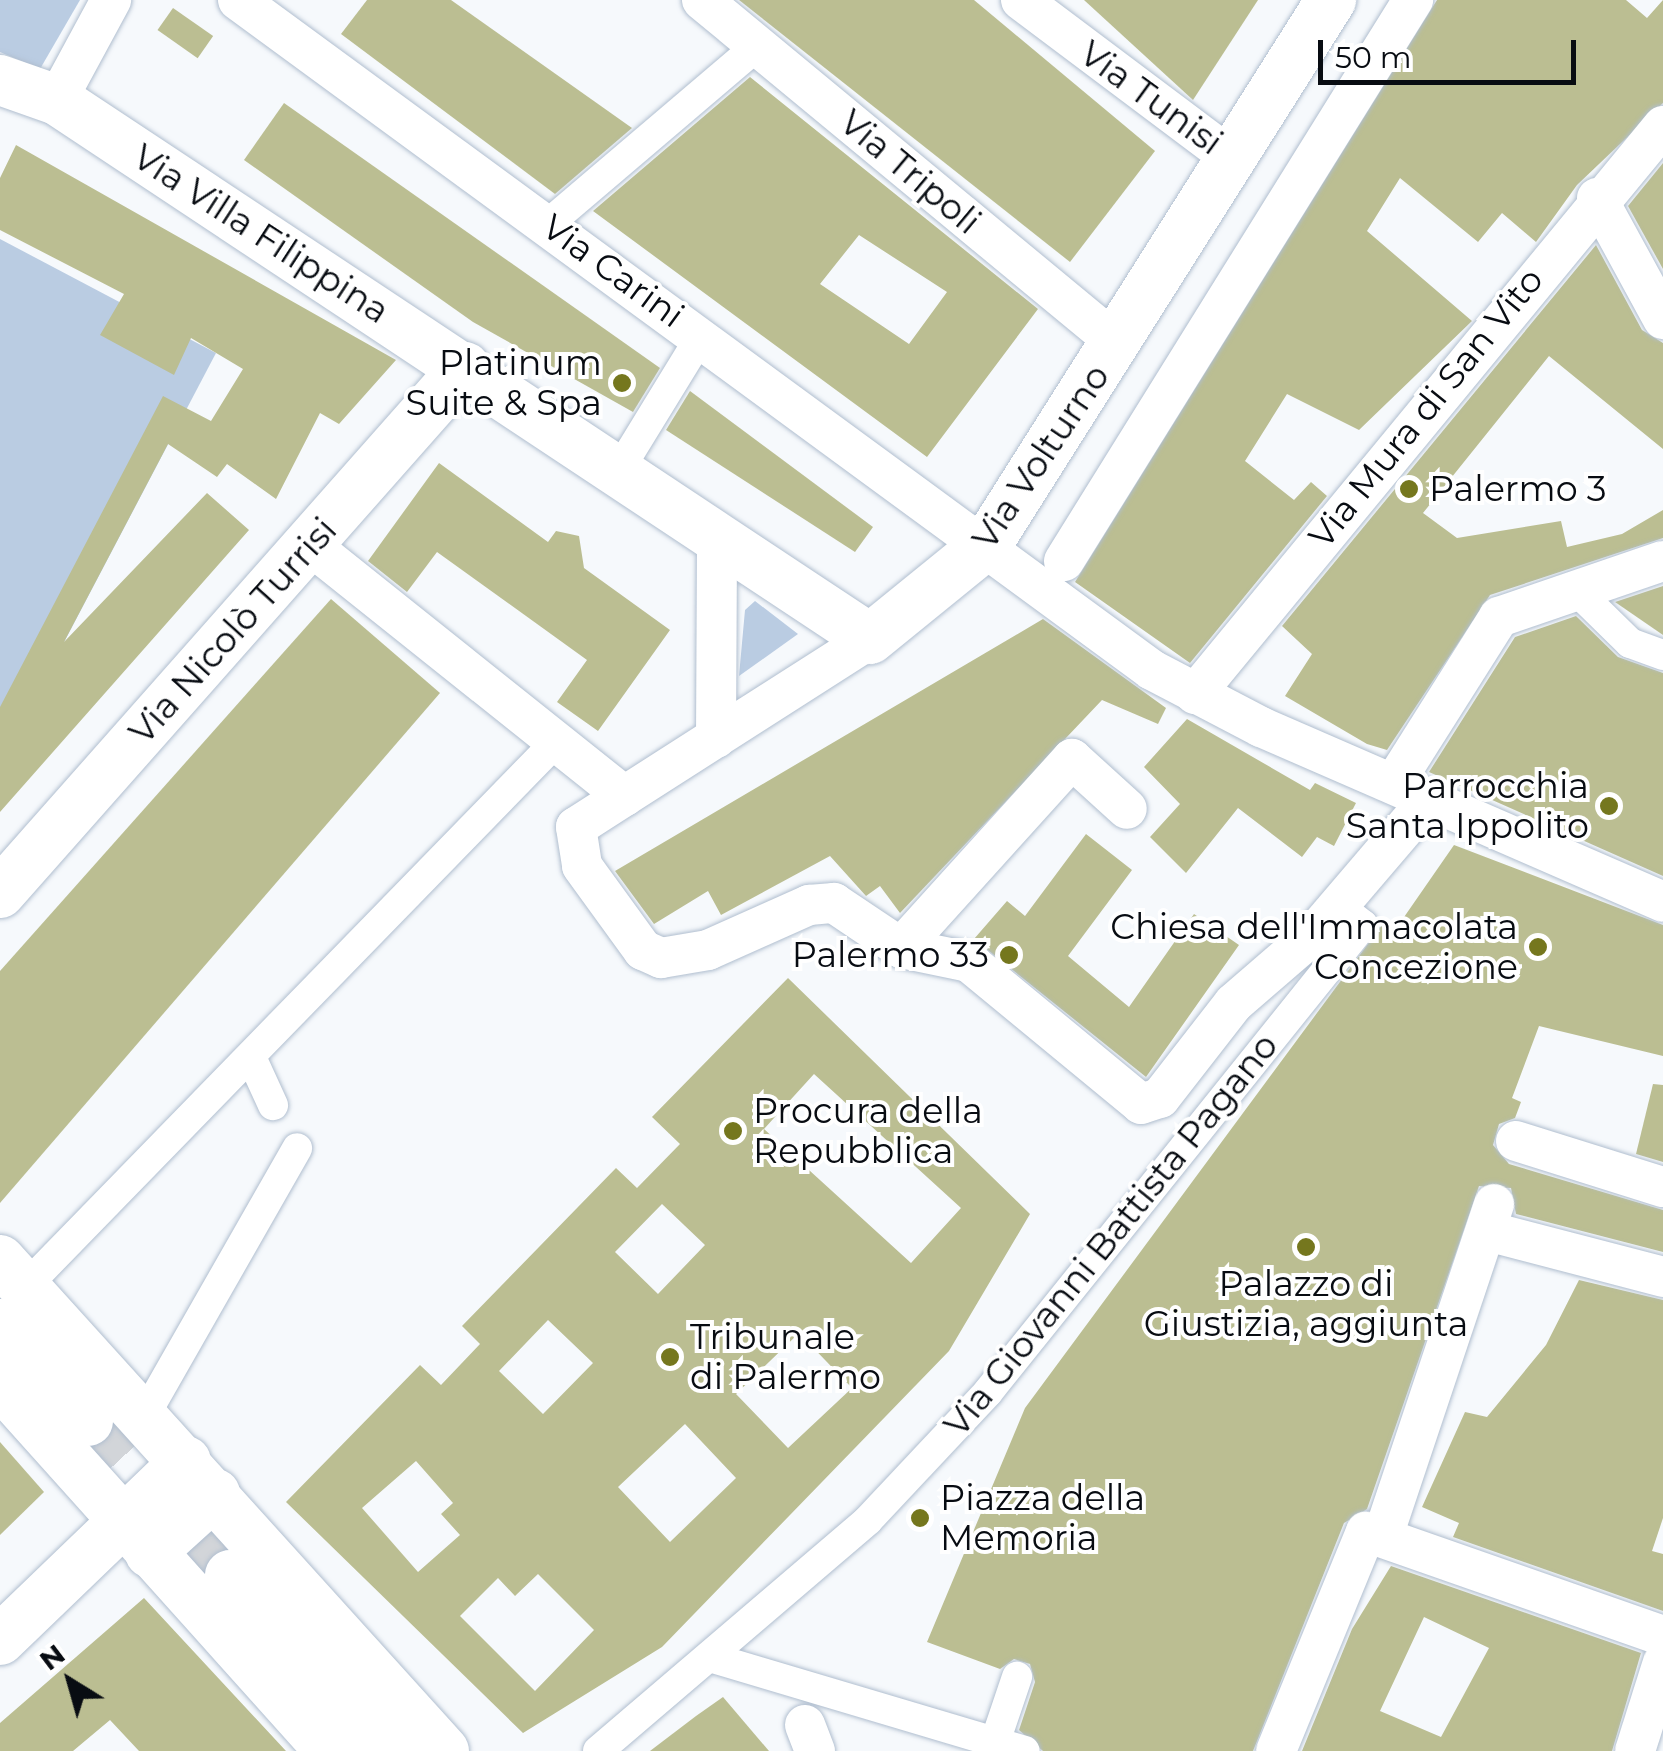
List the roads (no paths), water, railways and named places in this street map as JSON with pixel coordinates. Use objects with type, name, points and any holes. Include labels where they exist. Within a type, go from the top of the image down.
[{"type":"street","points":[[57,100],[111,0]]},
{"type":"street","name":"Via Carini","points":[[238,0],[1195,694],[1663,902]]},
{"type":"street","name":"Via Tripoli","points":[[702,0],[1118,344]]},
{"type":"street","name":"Via Tunisi","points":[[1021,0],[1234,160]]},
{"type":"street","name":"Via Volturno","points":[[900,948],[825,901],[708,950],[653,956],[634,944],[582,866],[576,827],[870,639],[987,544],[1118,344],[1332,0]]},
{"type":"street","name":"Via Volturno","points":[[1064,561],[1413,0]]},
{"type":"street","points":[[548,224],[757,46]]},
{"type":"street","name":"Via Villa Filippina","points":[[0,80],[57,100],[870,639]]},
{"type":"street","name":"Via Mura di San Vito","points":[[1195,694],[1597,198],[1663,126]]},
{"type":"street","points":[[1597,198],[1663,318]]},
{"type":"street","points":[[619,470],[702,336]]},
{"type":"street","name":"Via Nicolò Turrisi","points":[[0,894],[465,367]]},
{"type":"street","points":[[716,738],[717,536]]},
{"type":"street","points":[[311,546],[624,796]]},
{"type":"street","name":"Via Giovanni Battista Pagano","points":[[900,948],[969,962],[1128,1095],[1142,1104],[1160,1098],[1234,1003],[1339,906],[1413,789],[1499,617],[1579,593],[1663,561]]},
{"type":"street","points":[[1579,593],[1630,642],[1663,655]]},
{"type":"street","points":[[8,1290],[251,1058],[556,742]]},
{"type":"street","points":[[900,948],[1072,759],[1127,809]]},
{"type":"street","name":"Via Giovanni Battista Pagano","points":[[598,1751],[716,1659],[868,1520],[1097,1262],[1363,925],[1339,906]]},
{"type":"street","points":[[251,1058],[273,1105]]},
{"type":"street","points":[[1516,1140],[1663,1187]]},
{"type":"street","points":[[145,1415],[296,1148]]},
{"type":"street","points":[[1276,1751],[1374,1534],[1491,1217],[1663,1277]]},
{"type":"street","points":[[8,1290],[145,1415],[444,1751]]},
{"type":"street","points":[[8,1290],[88,1422]]},
{"type":"street","points":[[0,1383],[330,1751]]},
{"type":"street","points":[[0,1640],[136,1538],[200,1478]]},
{"type":"street","points":[[1374,1534],[1663,1636]]},
{"type":"street","points":[[230,1575],[388,1751]]},
{"type":"street","points":[[716,1659],[1026,1751]]},
{"type":"street","points":[[1635,1751],[1663,1662]]},
{"type":"street","points":[[995,1742],[1017,1677]]},
{"type":"tunnel","points":[[88,1421],[230,1575]]},
{"type":"place","name":"Platinum Suite & Spa","points":[[622,383]]},
{"type":"place","name":"Palermo 3","points":[[1409,489]]},
{"type":"place","name":"Parrocchia Santa Ippolito","points":[[1609,806]]},
{"type":"place","name":"Chiesa dell'Immacolata Concezione","points":[[1538,947]]},
{"type":"place","name":"Palermo 33","points":[[1009,955]]},
{"type":"place","name":"Procura della Repubblica","points":[[733,1131]]},
{"type":"place","name":"Palazzo di Giustizia, aggiunta","points":[[1306,1247]]},
{"type":"place","name":"Tribunale di Palermo","points":[[670,1357]]},
{"type":"place","name":"Piazza della Memoria","points":[[920,1518]]}]
